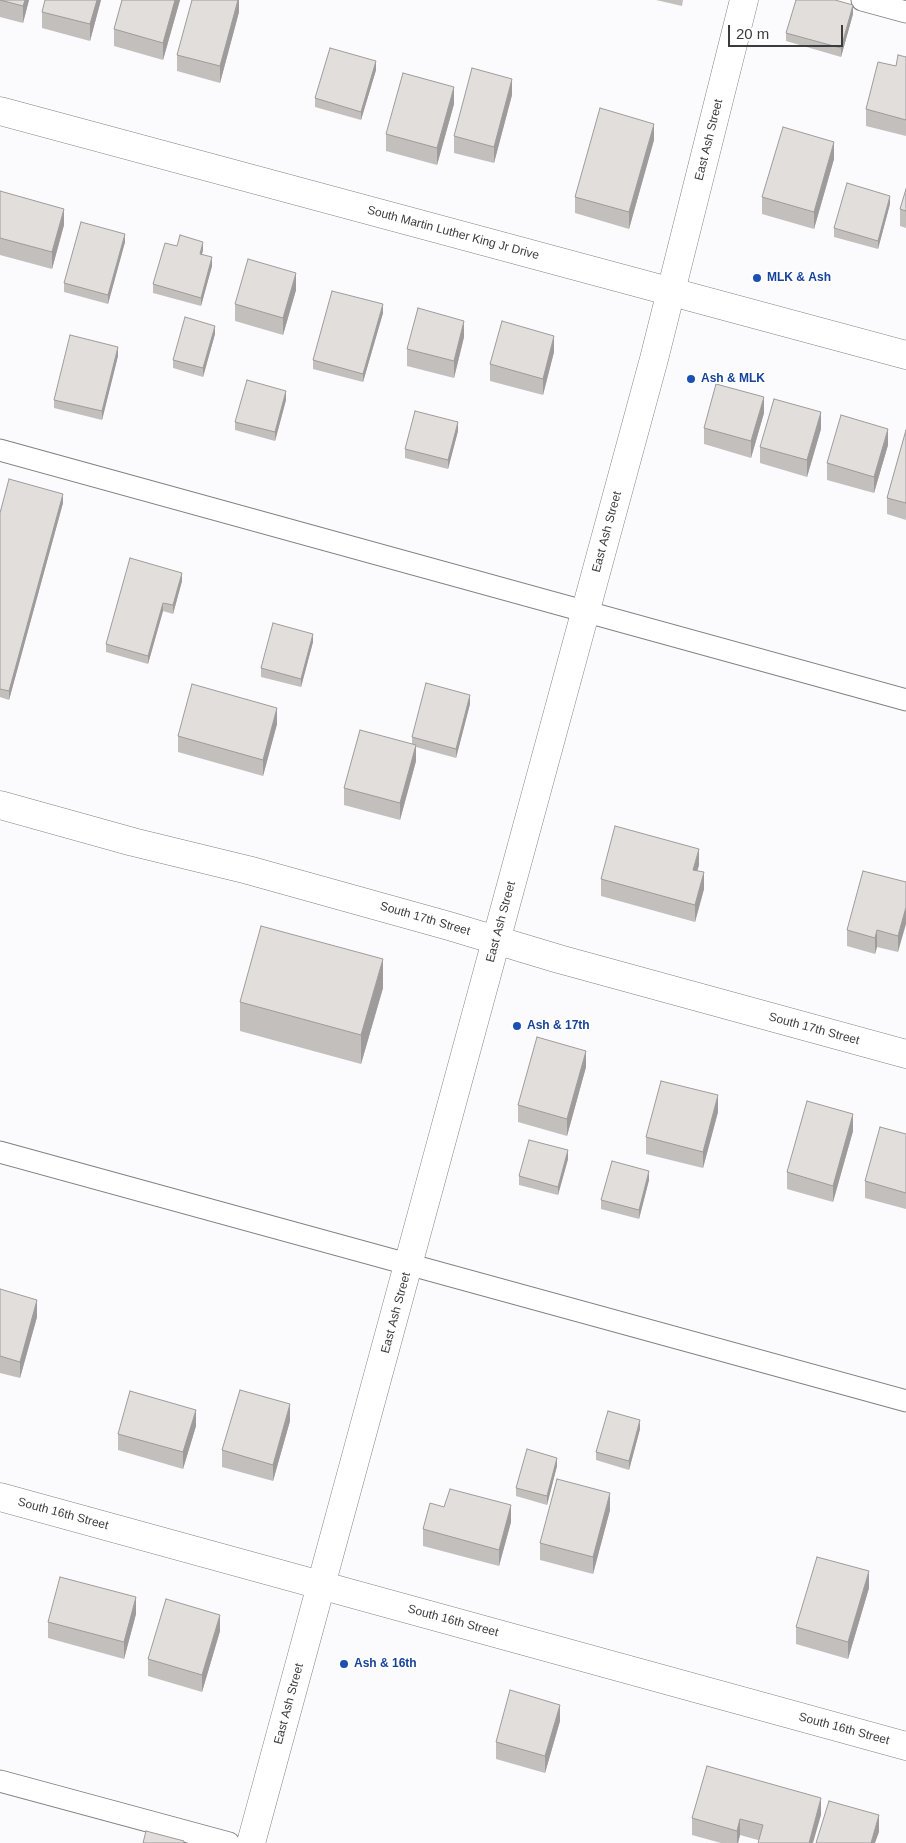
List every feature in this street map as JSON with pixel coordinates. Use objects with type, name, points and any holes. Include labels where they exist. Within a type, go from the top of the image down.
[{"type":"street","name":"East Ash Street","points":[[251,1843],[672,291],[744,0]]},
{"type":"street","name":"South Martin Luther King Jr Drive","points":[[0,111],[327,201],[672,291],[906,355]]},
{"type":"street","name":"South 17th Street","points":[[0,805],[133,842],[248,870],[568,962],[906,1054]]},
{"type":"street","name":"South 16th Street","points":[[0,1497],[906,1746]]},
{"type":"lane","points":[[862,0],[906,12]]},
{"type":"lane","points":[[0,450],[906,700]]},
{"type":"lane","points":[[0,1152],[906,1401]]},
{"type":"lane","points":[[0,1781],[229,1843]]},
{"type":"building","points":[[0,0],[25,0],[23,6]]},
{"type":"building","points":[[45,0],[97,0],[90,24],[42,12]]},
{"type":"building","points":[[122,0],[175,0],[163,43],[114,29]]},
{"type":"building","points":[[192,0],[238,0],[220,66],[177,55]]},
{"type":"building","points":[[796,0],[835,0],[853,5],[841,48],[786,33]]},
{"type":"building","points":[[330,48],[376,61],[361,112],[315,98]]},
{"type":"building","points":[[898,55],[906,57],[906,120],[866,109],[878,62],[896,66]]},
{"type":"building","points":[[472,68],[512,79],[494,147],[454,136]]},
{"type":"building","points":[[403,73],[454,87],[437,148],[386,134]]},
{"type":"building","points":[[600,108],[654,124],[629,212],[575,197]]},
{"type":"building","points":[[783,127],[834,142],[814,212],[762,197]]},
{"type":"building","points":[[847,183],[890,196],[878,241],[834,228]]},
{"type":"building","points":[[906,189],[906,211],[900,209]]},
{"type":"building","points":[[0,191],[64,209],[52,252],[0,238]]},
{"type":"building","points":[[81,222],[125,234],[108,295],[64,283]]},
{"type":"building","points":[[180,235],[203,242],[200,254],[212,257],[201,298],[153,284],[165,243],[177,246]]},
{"type":"building","points":[[248,259],[296,273],[283,318],[235,304]]},
{"type":"building","points":[[332,291],[383,304],[363,374],[313,360]]},
{"type":"building","points":[[418,308],[464,321],[454,361],[407,349]]},
{"type":"building","points":[[185,317],[215,326],[203,368],[173,360]]},
{"type":"building","points":[[502,321],[554,336],[543,379],[490,364]]},
{"type":"building","points":[[70,335],[118,347],[102,411],[54,400]]},
{"type":"building","points":[[247,380],[286,391],[275,432],[235,422]]},
{"type":"building","points":[[716,384],[764,397],[751,441],[704,428]]},
{"type":"building","points":[[774,399],[821,412],[807,460],[760,447]]},
{"type":"building","points":[[415,411],[458,422],[448,460],[405,449]]},
{"type":"building","points":[[841,415],[888,429],[874,477],[827,463]]},
{"type":"building","points":[[906,430],[906,503],[887,498]]},
{"type":"building","points":[[9,479],[63,494],[9,691],[0,689],[0,513]]},
{"type":"building","points":[[130,558],[182,573],[173,605],[163,603],[148,656],[106,644]]},
{"type":"building","points":[[273,623],[313,634],[301,679],[261,668]]},
{"type":"building","points":[[426,683],[470,695],[456,749],[412,737]]},
{"type":"building","points":[[192,684],[277,708],[263,760],[178,736]]},
{"type":"building","points":[[360,730],[416,745],[400,803],[344,788]]},
{"type":"building","points":[[615,826],[699,849],[693,870],[704,872],[695,905],[601,879]]},
{"type":"building","points":[[863,871],[906,882],[906,907],[898,936],[877,930],[875,938],[847,930]]},
{"type":"building","points":[[261,926],[383,959],[361,1035],[240,1002]]},
{"type":"building","points":[[537,1037],[586,1051],[567,1119],[518,1105]]},
{"type":"building","points":[[661,1081],[718,1095],[703,1152],[646,1137]]},
{"type":"building","points":[[807,1101],[853,1114],[833,1186],[787,1172]]},
{"type":"building","points":[[880,1127],[906,1134],[906,1193],[865,1181]]},
{"type":"building","points":[[529,1140],[568,1150],[558,1187],[519,1176]]},
{"type":"building","points":[[612,1161],[649,1171],[639,1210],[601,1200]]},
{"type":"building","points":[[0,1289],[37,1300],[20,1362],[0,1356]]},
{"type":"building","points":[[240,1390],[290,1404],[273,1465],[222,1450]]},
{"type":"building","points":[[130,1391],[196,1410],[183,1452],[118,1434]]},
{"type":"building","points":[[608,1411],[640,1420],[629,1461],[596,1452]]},
{"type":"building","points":[[527,1449],[557,1458],[547,1496],[516,1488]]},
{"type":"building","points":[[557,1479],[610,1493],[593,1557],[540,1543]]},
{"type":"building","points":[[450,1489],[511,1505],[499,1550],[423,1529],[430,1503],[444,1507]]},
{"type":"building","points":[[817,1557],[869,1571],[848,1642],[796,1627]]},
{"type":"building","points":[[60,1577],[136,1597],[124,1642],[48,1622]]},
{"type":"building","points":[[166,1599],[220,1615],[202,1675],[148,1659]]},
{"type":"building","points":[[510,1690],[560,1705],[545,1756],[496,1742]]},
{"type":"building","points":[[707,1766],[821,1798],[809,1843],[758,1843],[763,1825],[740,1819],[737,1831],[692,1818]]},
{"type":"building","points":[[829,1801],[879,1815],[871,1843],[816,1843]]},
{"type":"building","points":[[146,1831],[184,1841],[184,1843],[143,1843]]},
{"type":"place","name":"MLK & Ash","points":[[757,278]]},
{"type":"place","name":"Ash & MLK","points":[[691,379]]},
{"type":"place","name":"Ash & 17th","points":[[517,1026]]},
{"type":"place","name":"Ash & 16th","points":[[344,1664]]}]
